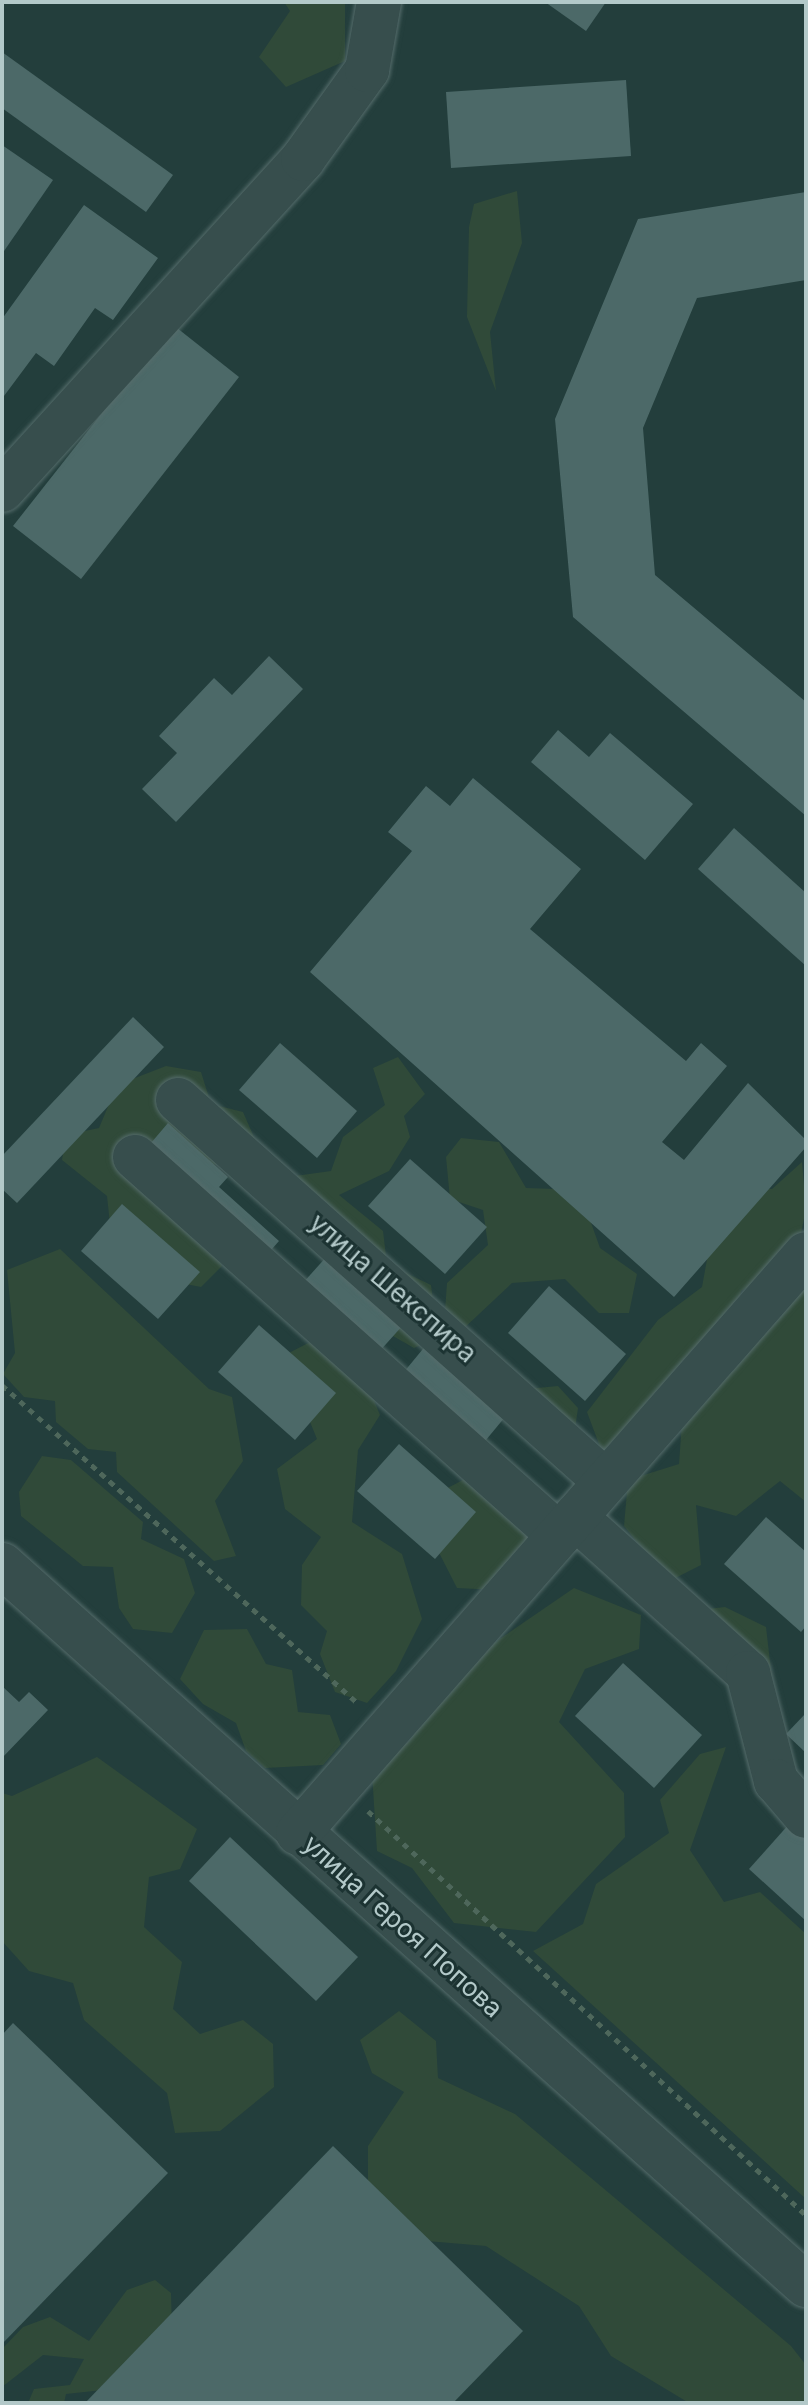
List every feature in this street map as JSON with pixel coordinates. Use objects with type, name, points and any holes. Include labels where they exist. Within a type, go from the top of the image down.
[{"type":"street","points":[[2,490],[303,159],[367,70],[379,2]]},
{"type":"street","name":"улица Шекспира","points":[[178,1100],[604,1480]]},
{"type":"street","points":[[135,1157],[567,1526],[748,1673],[776,1781],[806,1816]]},
{"type":"street","points":[[298,1833],[604,1480],[806,1254]]},
{"type":"street","name":"улица Героя Попова","points":[[2,1565],[806,2285]]},
{"type":"path","points":[[2,1385],[387,1728]]},
{"type":"path","points":[[339,1785],[806,2215]]},
{"type":"green space","points":[[284,2],[345,2],[345,61],[286,87],[259,57],[290,11]]},
{"type":"green space","points":[[517,191],[522,243],[490,332],[496,391],[467,317],[469,227],[474,204]]},
{"type":"green space","points":[[398,1057],[425,1094],[404,1116],[410,1137],[389,1171],[339,1195],[383,1231],[387,1264],[431,1285],[438,1338],[414,1348],[370,1323],[295,1176],[331,1171],[343,1137],[385,1105],[373,1068]]},
{"type":"green space","points":[[166,1066],[201,1072],[211,1104],[243,1112],[257,1144],[230,1166],[189,1162],[209,1239],[222,1266],[201,1287],[144,1276],[113,1252],[107,1196],[62,1160],[66,1135],[99,1128],[117,1085]]},
{"type":"green space","points":[[461,1138],[499,1142],[526,1188],[556,1189],[589,1217],[600,1248],[637,1274],[629,1313],[599,1313],[565,1279],[512,1283],[461,1331],[445,1311],[447,1283],[488,1245],[483,1210],[450,1199],[446,1157]]},
{"type":"green space","points":[[802,1162],[806,1208],[796,1260],[741,1291],[734,1328],[605,1460],[587,1412],[658,1320],[702,1287],[714,1221],[738,1187],[772,1189]]},
{"type":"green space","points":[[60,1249],[209,1389],[232,1397],[243,1461],[215,1501],[236,1556],[214,1561],[117,1472],[116,1452],[88,1449],[56,1422],[55,1401],[24,1397],[3,1374],[15,1353],[7,1270]]},
{"type":"green space","points":[[806,1277],[806,1502],[780,1481],[736,1516],[696,1505],[701,1565],[634,1599],[640,1546],[624,1526],[628,1480],[679,1464],[682,1422]]},
{"type":"green space","points":[[318,1338],[359,1364],[380,1415],[358,1450],[352,1522],[402,1554],[422,1619],[396,1671],[367,1703],[335,1692],[320,1654],[327,1631],[301,1605],[302,1565],[321,1537],[285,1509],[277,1469],[317,1439],[283,1356]]},
{"type":"green space","points":[[558,1386],[578,1408],[573,1443],[527,1389]]},
{"type":"green space","points":[[42,1456],[71,1460],[143,1522],[141,1539],[184,1559],[195,1593],[172,1633],[133,1629],[119,1608],[113,1567],[83,1566],[21,1516],[19,1492]]},
{"type":"green space","points":[[476,1473],[509,1487],[528,1540],[497,1590],[457,1588],[430,1535],[442,1491]]},
{"type":"green space","points":[[574,1588],[641,1615],[639,1649],[585,1669],[559,1722],[624,1793],[625,1837],[536,1932],[454,1923],[412,1868],[377,1851],[372,1773],[409,1741],[428,1713],[491,1645]]},
{"type":"green space","points":[[725,1607],[766,1627],[772,1679],[698,1610]]},
{"type":"green space","points":[[247,1629],[266,1664],[292,1670],[298,1712],[330,1715],[341,1744],[323,1765],[265,1768],[246,1751],[236,1723],[203,1704],[180,1679],[204,1630]]},
{"type":"green space","points":[[726,1747],[690,1850],[724,1902],[760,1892],[806,1934],[806,2199],[533,1951],[583,1924],[596,1884],[669,1833],[660,1800],[700,1754]]},
{"type":"green space","points":[[97,1757],[197,1829],[180,1869],[149,1877],[144,1927],[182,1962],[173,2009],[200,2034],[243,2020],[273,2044],[274,2087],[220,2131],[175,2133],[167,2093],[84,2020],[73,1983],[29,1971],[2,1941],[2,1793],[12,1796]]},
{"type":"green space","points":[[399,2011],[436,2041],[438,2078],[515,2114],[791,2346],[806,2365],[806,2403],[689,2403],[611,2356],[579,2306],[486,2246],[415,2240],[368,2197],[368,2146],[404,2092],[372,2073],[360,2040]]},
{"type":"green space","points":[[155,2280],[171,2293],[172,2328],[112,2389],[66,2394],[64,2403],[28,2403],[34,2389],[70,2385],[84,2359],[43,2355],[2,2387],[2,2349],[23,2327],[50,2317],[89,2341],[127,2290]]},
{"type":"building","points":[[545,2],[606,2],[586,31]]},
{"type":"building","points":[[2,52],[173,175],[146,212],[2,108]]},
{"type":"building","points":[[626,80],[631,156],[451,168],[446,92]]},
{"type":"building","points":[[2,145],[53,180],[2,254]]},
{"type":"building","points":[[806,192],[806,280],[697,298],[643,428],[655,575],[806,702],[806,816],[573,617],[555,419],[638,219]]},
{"type":"building","points":[[84,205],[158,258],[113,320],[95,308],[54,366],[36,353],[4,396],[2,319]]},
{"type":"building","points":[[172,324],[239,377],[81,579],[13,526]]},
{"type":"building","points":[[269,656],[303,689],[176,822],[142,789],[177,753],[159,736],[214,678],[232,695]]},
{"type":"building","points":[[558,730],[589,757],[610,733],[693,804],[645,860],[531,762]]},
{"type":"building","points":[[473,778],[581,869],[530,929],[686,1061],[701,1043],[727,1066],[662,1142],[684,1160],[748,1083],[806,1140],[806,1147],[674,1297],[310,972],[412,851],[388,832],[426,786],[450,806]]},
{"type":"building","points":[[734,828],[806,893],[806,966],[698,869]]},
{"type":"building","points":[[133,1017],[164,1047],[17,1203],[2,1189],[2,1156]]},
{"type":"building","points":[[280,1043],[357,1111],[317,1158],[239,1090]]},
{"type":"building","points":[[168,1123],[228,1177],[219,1187],[279,1241],[265,1257],[145,1150]]},
{"type":"building","points":[[410,1159],[487,1227],[445,1274],[368,1206]]},
{"type":"building","points":[[122,1204],[200,1272],[158,1319],[81,1251]]},
{"type":"building","points":[[328,1255],[404,1324],[378,1353],[302,1284]]},
{"type":"building","points":[[549,1286],[626,1354],[585,1401],[508,1333]]},
{"type":"building","points":[[259,1325],[336,1393],[295,1440],[218,1372]]},
{"type":"building","points":[[427,1344],[510,1411],[481,1446],[399,1378]]},
{"type":"building","points":[[399,1444],[476,1512],[435,1559],[357,1491]]},
{"type":"building","points":[[766,1517],[806,1552],[806,1626],[801,1632],[724,1564]]},
{"type":"building","points":[[623,1663],[702,1735],[654,1788],[575,1716]]},
{"type":"building","points":[[2,1686],[19,1702],[29,1692],[48,1710],[2,1758]]},
{"type":"building","points":[[806,1713],[806,1753],[786,1734]]},
{"type":"building","points":[[790,1823],[806,1837],[806,1921],[749,1869]]},
{"type":"building","points":[[230,1837],[358,1957],[316,2001],[189,1881]]},
{"type":"building","points":[[13,2023],[168,2173],[2,2344],[2,2035]]},
{"type":"building","points":[[333,2146],[523,2331],[453,2403],[85,2403]]}]
